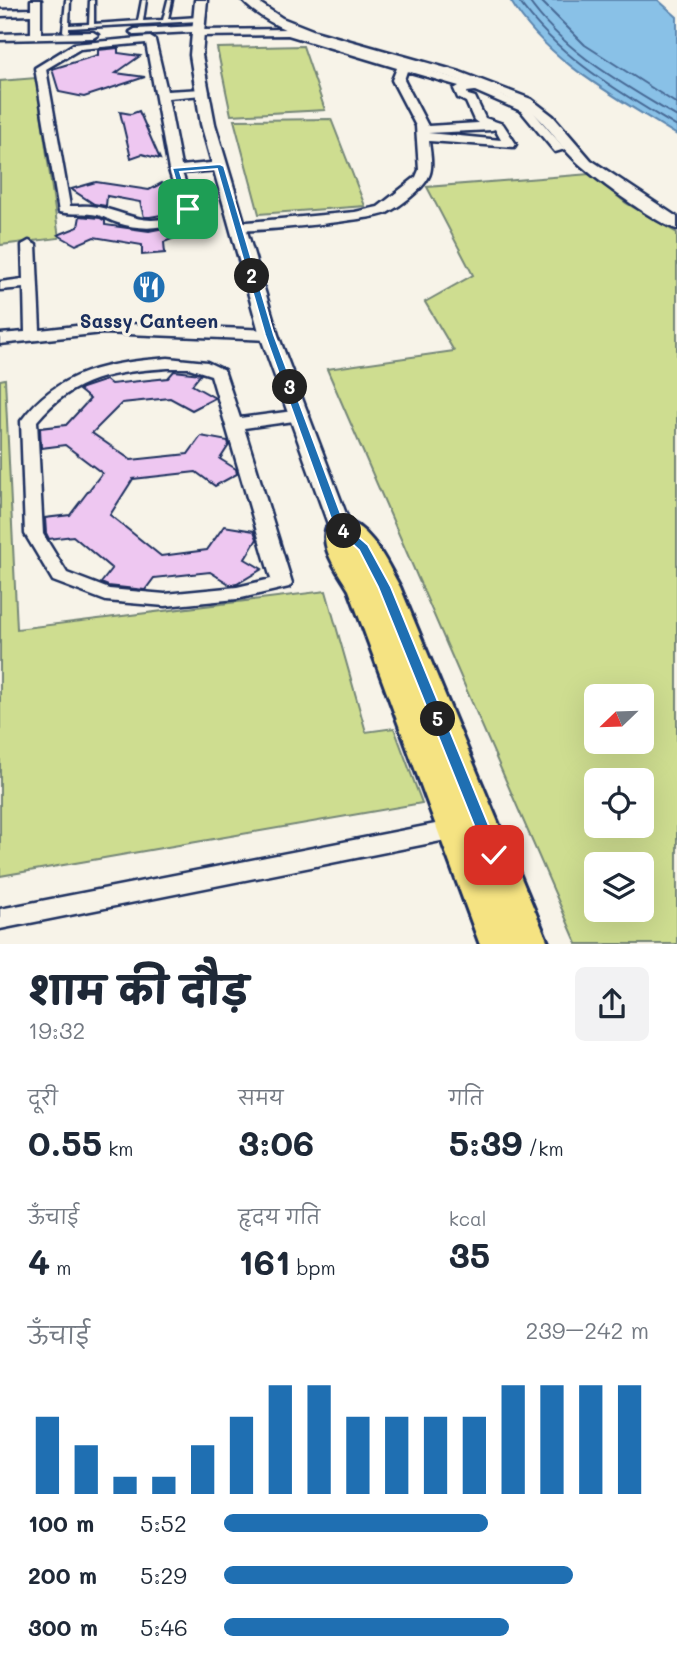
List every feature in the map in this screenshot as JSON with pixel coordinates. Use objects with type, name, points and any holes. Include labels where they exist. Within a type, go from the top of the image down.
[{"type":"main road","points":[[340,527],[341,551],[364,590],[499,944]]},
{"type":"main road","points":[[340,527],[364,547],[385,587],[530,944]]},
{"type":"street","points":[[36,0],[36,37]]},
{"type":"street","points":[[201,0],[196,55],[220,166],[270,335],[340,527]]},
{"type":"street","points":[[248,0],[273,17],[306,32],[458,76],[525,101],[540,109],[577,155],[677,224]]},
{"type":"street","points":[[266,0],[288,14],[320,28],[508,86],[538,98],[560,111],[593,154],[677,211]]},
{"type":"street","points":[[0,13],[36,12]]},
{"type":"street","points":[[0,37],[36,37],[66,31],[198,27],[289,32],[477,88],[525,109],[559,149]]},
{"type":"street","points":[[150,40],[162,95],[175,170],[188,209],[176,218],[140,223],[123,221],[94,210],[64,209],[40,68],[78,46],[150,40]]},
{"type":"street","points":[[237,227],[355,216],[382,210],[422,177],[425,170],[422,134],[398,80],[403,67]]},
{"type":"street","points":[[437,89],[477,88]]},
{"type":"street","points":[[422,134],[510,145],[499,126],[480,120],[471,99],[464,98],[460,89]]},
{"type":"street","points":[[162,95],[202,92]]},
{"type":"street","points":[[422,134],[499,126]]},
{"type":"street","points":[[175,170],[220,166]]},
{"type":"street","points":[[29,245],[33,336]]},
{"type":"street","points":[[0,286],[30,283]]},
{"type":"street","points":[[0,339],[103,328],[270,335]]},
{"type":"street","points":[[176,362],[212,367],[218,373],[234,424],[282,583],[237,593],[164,600],[106,595],[60,577],[34,534],[29,421],[45,401],[69,383],[107,371],[176,362]]},
{"type":"street","points":[[234,424],[301,415]]},
{"type":"street","points":[[0,919],[456,829]]},
{"type":"lane","points":[[68,0],[66,31],[91,26],[164,21],[198,27]]},
{"type":"lane","points":[[91,26],[92,0]]},
{"type":"lane","points":[[140,23],[144,0]]},
{"type":"lane","points":[[164,21],[170,0]]},
{"type":"green space","points":[[303,46],[325,110],[231,115],[217,48]]},
{"type":"green space","points":[[36,78],[59,238],[0,245],[0,81]]},
{"type":"green space","points":[[331,119],[365,206],[259,214],[234,120]]},
{"type":"green space","points":[[590,174],[626,203],[677,233],[677,944],[577,944],[327,369],[454,351],[425,302],[473,275],[427,187]]},
{"type":"green space","points":[[5,379],[17,629],[326,591],[366,732],[394,728],[422,803],[0,876],[0,380]]},
{"type":"water","points":[[510,0],[658,0],[677,17],[677,135],[585,77],[544,42]]},
{"type":"building","points":[[118,48],[118,53],[140,56],[116,73],[145,77],[84,97],[59,92],[52,69],[98,55],[98,50]]},
{"type":"building","points":[[139,111],[160,159],[142,154],[131,158],[120,112],[131,114]]},
{"type":"building","points":[[96,182],[149,190],[162,183],[172,189],[174,195],[166,199],[167,214],[144,217],[140,202],[107,196],[106,206],[94,204],[71,189]]},
{"type":"building","points":[[80,216],[100,218],[105,221],[105,225],[149,231],[174,226],[187,233],[164,242],[165,253],[142,255],[142,245],[94,237],[76,245],[58,235],[78,227]]},
{"type":"building","points":[[174,371],[201,374],[192,385],[215,398],[192,410],[170,398],[122,403],[92,433],[131,460],[188,454],[201,436],[228,441],[229,445],[220,459],[236,469],[237,474],[215,486],[196,472],[133,479],[110,515],[161,556],[207,550],[224,526],[254,531],[257,539],[245,559],[262,569],[231,585],[210,572],[154,578],[145,590],[108,586],[101,583],[112,569],[73,536],[49,539],[45,518],[70,515],[102,473],[65,445],[41,448],[40,428],[66,425],[90,399],[79,390],[82,388],[106,380],[111,384],[168,378]]},
{"type":"place","name":"Sassy Canteen","points":[[149,287]]},
{"type":"route","points":[[188,209],[175,170],[220,166],[270,335],[340,527],[364,547],[385,587],[494,855]]}]
